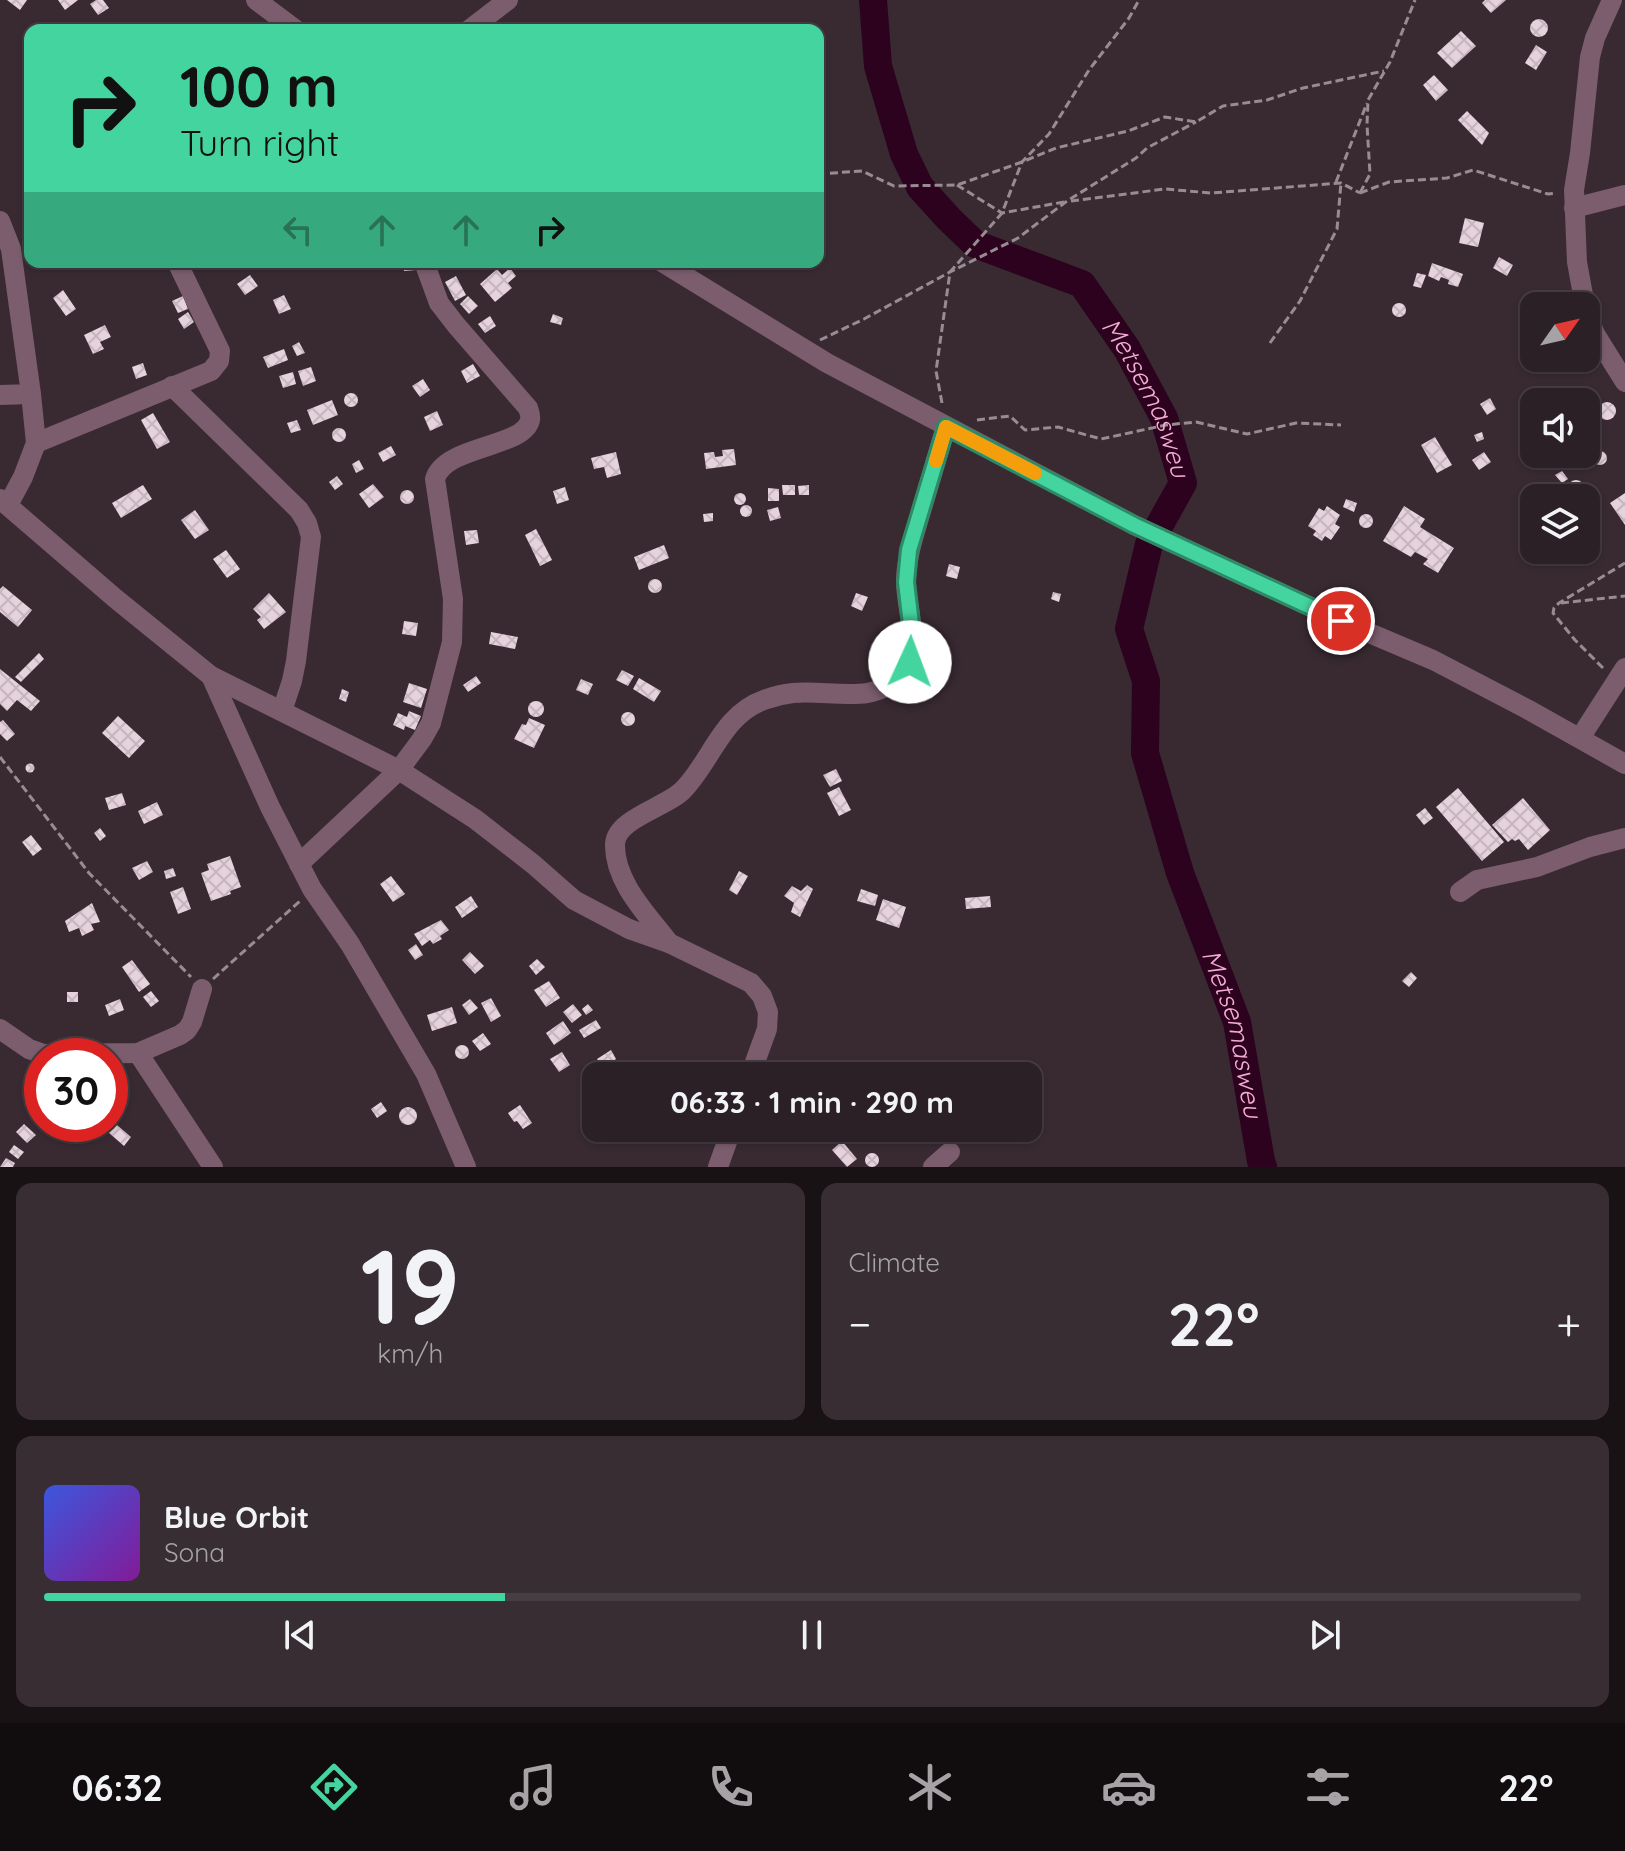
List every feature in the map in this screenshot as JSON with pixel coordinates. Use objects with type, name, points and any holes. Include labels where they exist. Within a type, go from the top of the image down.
[{"type":"street","points":[[256,0],[288,24]]},
{"type":"street","points":[[477,24],[508,0]]},
{"type":"street","points":[[1582,292],[1577,262],[1574,199],[1590,57],[1612,0]]},
{"type":"street","points":[[1574,199],[1625,195]]},
{"type":"street","points":[[0,221],[14,249],[36,443],[23,477],[4,502],[211,676],[399,770],[475,819],[574,900],[629,929],[669,943],[751,983],[762,996],[768,1012],[767,1029],[755,1062]]},
{"type":"street","points":[[36,443],[211,371],[219,361],[220,351],[180,268]]},
{"type":"street","points":[[299,864],[399,770],[431,723],[452,642],[453,599],[435,479],[437,470],[457,457],[515,436],[526,428],[531,418],[528,408],[439,303],[426,268]]},
{"type":"street","points":[[672,268],[802,348],[1134,525],[1433,660],[1625,764]]},
{"type":"street","points":[[1600,342],[1625,382]]},
{"type":"street","points":[[172,386],[299,510],[307,523],[311,537],[296,661],[282,711]]},
{"type":"street","points":[[0,395],[31,394]]},
{"type":"street","points":[[669,943],[631,892],[619,868],[615,844],[618,832],[684,790],[736,717],[761,701],[792,693],[873,693],[890,685],[902,674],[910,662],[913,641],[906,582],[909,550],[946,427]]},
{"type":"street","points":[[1580,738],[1622,673]]},
{"type":"street","points":[[211,676],[299,864],[426,1074],[466,1167]]},
{"type":"street","points":[[1460,892],[1477,880],[1537,867],[1590,847],[1625,838]]},
{"type":"street","points":[[0,1029],[29,1049],[43,1054],[138,1053],[187,1030],[202,989]]},
{"type":"street","points":[[138,1053],[213,1167]]},
{"type":"street","points":[[718,1167],[727,1142]]},
{"type":"street","points":[[933,1167],[950,1152]]},
{"type":"path","points":[[946,427],[936,371],[950,272],[1002,213],[1022,162],[1049,134],[1089,70],[1139,0]]},
{"type":"path","points":[[1270,343],[1300,301],[1337,229],[1338,183],[1368,100],[1390,62],[1415,0]]},
{"type":"path","points":[[802,348],[1018,238],[1147,148],[1223,106],[1267,100],[1303,88],[1384,71]]},
{"type":"path","points":[[1360,193],[1370,174],[1368,100]]},
{"type":"path","points":[[824,174],[862,171],[894,186],[957,185],[1056,148],[1128,131],[1165,117],[1196,122]]},
{"type":"path","points":[[957,185],[1002,213],[1067,201],[1165,189],[1211,193],[1338,183],[1360,193],[1389,182],[1447,178],[1473,170],[1574,199]]},
{"type":"path","points":[[946,427],[951,415],[979,421],[1010,416],[1025,430],[1058,427],[1101,439],[1196,422],[1247,434],[1296,423],[1341,425]]},
{"type":"path","points":[[1622,673],[1605,670],[1553,613],[1559,603],[1625,563]]},
{"type":"path","points":[[1559,603],[1625,596]]},
{"type":"path","points":[[0,757],[89,873],[202,989],[312,889]]},
{"type":"building","points":[[7,0],[27,0],[20,10]]},
{"type":"building","points":[[58,0],[78,0],[65,10]]},
{"type":"building","points":[[103,0],[109,8],[98,15],[90,4]]},
{"type":"building","points":[[1485,0],[1506,0],[1491,13],[1482,3]]},
{"type":"building","points":[[1539,19],[1548,28],[1539,37],[1530,28]]},
{"type":"building","points":[[1461,31],[1476,46],[1452,68],[1437,53]]},
{"type":"building","points":[[1536,45],[1547,52],[1536,70],[1525,63]]},
{"type":"building","points":[[1434,75],[1448,90],[1436,101],[1423,85]]},
{"type":"building","points":[[1467,111],[1489,133],[1482,145],[1458,120]]},
{"type":"building","points":[[1465,218],[1484,223],[1478,247],[1459,243]]},
{"type":"building","points":[[1499,257],[1513,265],[1507,276],[1493,268]]},
{"type":"building","points":[[1432,263],[1463,274],[1458,287],[1448,284],[1449,280],[1441,277],[1439,281],[1428,276]]},
{"type":"building","points":[[510,268],[516,276],[508,283],[512,288],[495,302],[480,284],[497,269],[502,275]]},
{"type":"building","points":[[1417,273],[1426,275],[1421,288],[1413,286]]},
{"type":"building","points":[[250,275],[258,286],[245,295],[237,284]]},
{"type":"building","points":[[456,276],[466,295],[455,301],[445,282]]},
{"type":"building","points":[[63,290],[76,309],[66,316],[53,298]]},
{"type":"building","points":[[284,295],[291,309],[279,314],[273,300]]},
{"type":"building","points":[[183,296],[188,309],[178,313],[172,301]]},
{"type":"building","points":[[468,296],[478,306],[469,314],[460,304]]},
{"type":"building","points":[[1399,303],[1406,310],[1399,317],[1392,310]]},
{"type":"building","points":[[188,312],[194,322],[184,329],[178,319]]},
{"type":"building","points":[[553,314],[563,318],[561,325],[550,322]]},
{"type":"building","points":[[490,316],[496,326],[485,333],[478,324]]},
{"type":"building","points":[[105,325],[111,337],[100,342],[104,349],[93,354],[84,335]]},
{"type":"building","points":[[299,342],[305,353],[297,356],[292,346]]},
{"type":"building","points":[[284,349],[288,360],[268,368],[263,357]]},
{"type":"building","points":[[143,363],[147,375],[136,379],[132,367]]},
{"type":"building","points":[[473,364],[480,376],[467,383],[461,371]]},
{"type":"building","points":[[311,367],[316,381],[303,386],[298,371]]},
{"type":"building","points":[[293,372],[296,384],[283,388],[279,376]]},
{"type":"building","points":[[423,379],[430,390],[420,397],[412,386]]},
{"type":"building","points":[[351,393],[358,400],[351,407],[344,400]]},
{"type":"building","points":[[1490,398],[1496,409],[1487,415],[1480,404]]},
{"type":"building","points":[[332,400],[338,415],[313,425],[307,410]]},
{"type":"building","points":[[1611,402],[1616,407],[1614,418],[1600,418],[1600,404]]},
{"type":"building","points":[[437,411],[443,425],[430,431],[424,417]]},
{"type":"building","points":[[153,413],[170,442],[157,449],[141,420]]},
{"type":"building","points":[[297,420],[301,430],[291,433],[287,423]]},
{"type":"building","points":[[339,428],[346,435],[339,442],[332,435]]},
{"type":"building","points":[[1482,432],[1484,439],[1477,442],[1474,435]]},
{"type":"building","points":[[1435,437],[1452,465],[1437,473],[1421,445]]},
{"type":"building","points":[[391,446],[396,455],[383,462],[378,453]]},
{"type":"building","points":[[734,449],[736,465],[706,469],[704,453],[714,452],[715,457],[723,456],[722,450]]},
{"type":"building","points":[[1600,451],[1605,453],[1605,463],[1600,465]]},
{"type":"building","points":[[616,452],[621,474],[607,478],[604,467],[594,469],[591,458]]},
{"type":"building","points":[[1484,452],[1491,462],[1479,470],[1472,460]]},
{"type":"building","points":[[359,460],[364,469],[356,473],[352,464]]},
{"type":"building","points":[[1562,471],[1568,479],[1562,483],[1555,475]]},
{"type":"building","points":[[337,476],[343,484],[335,490],[329,482]]},
{"type":"building","points":[[1572,480],[1584,484],[1568,484]]},
{"type":"building","points":[[373,484],[384,497],[369,508],[359,494]]},
{"type":"building","points":[[143,485],[152,499],[121,518],[112,503]]},
{"type":"building","points":[[782,485],[795,485],[795,495],[783,495]]},
{"type":"building","points":[[809,485],[809,495],[799,495],[798,486]]},
{"type":"building","points":[[565,487],[569,500],[557,504],[553,491]]},
{"type":"building","points":[[768,488],[779,489],[779,501],[768,501]]},
{"type":"building","points":[[407,490],[414,497],[407,504],[400,497]]},
{"type":"building","points":[[740,493],[746,499],[740,505],[734,499]]},
{"type":"building","points":[[1625,493],[1625,525],[1610,503]]},
{"type":"building","points":[[1346,499],[1357,503],[1354,512],[1343,507]]},
{"type":"building","points":[[746,505],[752,511],[746,517],[740,511]]},
{"type":"building","points":[[1327,506],[1340,515],[1335,524],[1340,527],[1331,540],[1325,536],[1322,541],[1313,535],[1316,531],[1308,526],[1319,508],[1324,511]]},
{"type":"building","points":[[1404,506],[1425,519],[1420,527],[1454,548],[1438,573],[1423,564],[1428,559],[1415,552],[1411,557],[1383,541]]},
{"type":"building","points":[[778,507],[781,518],[770,521],[767,510]]},
{"type":"building","points":[[195,510],[209,530],[195,539],[181,520]]},
{"type":"building","points":[[713,513],[713,521],[704,522],[703,514]]},
{"type":"building","points":[[1366,514],[1373,521],[1366,528],[1359,521]]},
{"type":"building","points":[[536,529],[552,560],[540,566],[525,535]]},
{"type":"building","points":[[477,530],[479,543],[466,545],[464,531]]},
{"type":"building","points":[[664,545],[669,558],[639,570],[634,557]]},
{"type":"building","points":[[226,550],[240,569],[227,578],[213,559]]},
{"type":"building","points":[[949,564],[960,567],[957,579],[946,576]]},
{"type":"building","points":[[655,579],[662,586],[655,593],[648,586]]},
{"type":"building","points":[[3,586],[32,610],[18,627],[0,612],[0,589]]},
{"type":"building","points":[[1053,592],[1061,594],[1059,602],[1051,599]]},
{"type":"building","points":[[269,593],[286,612],[264,629],[257,620],[261,617],[253,609]]},
{"type":"building","points":[[856,593],[868,597],[862,611],[851,606]]},
{"type":"building","points":[[404,621],[418,623],[416,636],[402,634]]},
{"type":"building","points":[[491,632],[518,637],[515,649],[489,644]]},
{"type":"building","points":[[39,653],[44,659],[21,682],[15,677]]},
{"type":"building","points":[[0,669],[40,701],[31,711],[17,700],[7,711],[0,704]]},
{"type":"building","points":[[622,670],[634,676],[628,686],[616,680]]},
{"type":"building","points":[[476,676],[481,683],[468,692],[463,685]]},
{"type":"building","points":[[639,678],[661,691],[654,702],[633,689]]},
{"type":"building","points":[[581,679],[593,684],[588,695],[576,690]]},
{"type":"building","points":[[409,683],[427,689],[421,708],[403,702]]},
{"type":"building","points":[[342,689],[349,692],[346,702],[339,699]]},
{"type":"building","points":[[533,701],[539,701],[544,709],[542,715],[533,717],[528,712],[528,706]]},
{"type":"building","points":[[409,711],[421,716],[415,730],[405,726],[404,730],[393,725],[398,713],[407,717]]},
{"type":"building","points":[[628,712],[635,719],[628,726],[621,719]]},
{"type":"building","points":[[118,716],[145,741],[129,758],[102,733]]},
{"type":"building","points":[[529,718],[545,725],[534,748],[514,739]]},
{"type":"building","points":[[3,720],[15,734],[7,741],[0,734],[0,722]]},
{"type":"building","points":[[30,764],[34,768],[30,772],[26,768]]},
{"type":"building","points":[[836,769],[842,781],[830,787],[823,775]]},
{"type":"building","points":[[839,787],[851,810],[839,816],[827,793]]},
{"type":"building","points":[[1458,788],[1504,842],[1482,861],[1436,807]]},
{"type":"building","points":[[122,793],[126,805],[109,810],[105,798]]},
{"type":"building","points":[[1523,798],[1550,830],[1528,850],[1519,839],[1508,842],[1492,825]]},
{"type":"building","points":[[157,802],[163,815],[144,824],[138,811]]},
{"type":"building","points":[[1425,808],[1433,818],[1424,825],[1416,815]]},
{"type":"building","points":[[100,828],[106,836],[100,841],[94,833]]},
{"type":"building","points":[[31,835],[42,849],[33,856],[22,842]]},
{"type":"building","points":[[230,856],[241,887],[211,901],[201,873],[209,870],[207,864]]},
{"type":"building","points":[[147,861],[153,872],[139,880],[132,868]]},
{"type":"building","points":[[173,868],[176,876],[166,879],[164,871]]},
{"type":"building","points":[[739,871],[748,876],[737,895],[729,890]]},
{"type":"building","points":[[391,876],[405,894],[393,902],[380,884]]},
{"type":"building","points":[[807,885],[813,889],[800,917],[791,912],[794,903],[784,896],[792,886],[801,891]]},
{"type":"building","points":[[183,887],[191,909],[178,914],[170,892]]},
{"type":"building","points":[[861,889],[878,895],[875,906],[857,901]]},
{"type":"building","points":[[471,896],[478,907],[462,918],[455,907]]},
{"type":"building","points":[[990,896],[991,907],[966,909],[965,898]]},
{"type":"building","points":[[883,899],[906,907],[899,928],[876,920]]},
{"type":"building","points":[[92,903],[100,922],[91,924],[94,930],[82,936],[79,928],[69,932],[65,921]]},
{"type":"building","points":[[441,920],[449,930],[440,936],[442,939],[433,944],[430,940],[422,946],[414,934]]},
{"type":"building","points":[[416,944],[423,955],[415,960],[408,950]]},
{"type":"building","points":[[470,952],[484,966],[475,974],[462,960]]},
{"type":"building","points":[[537,959],[545,967],[536,975],[529,966]]},
{"type":"building","points":[[132,960],[150,984],[139,992],[122,967]]},
{"type":"building","points":[[1411,972],[1417,978],[1409,987],[1402,981]]},
{"type":"building","points":[[549,981],[560,998],[546,1007],[534,990]]},
{"type":"building","points":[[151,991],[159,1001],[151,1007],[143,997]]},
{"type":"building","points":[[67,992],[78,992],[78,1002],[67,1002]]},
{"type":"building","points":[[491,998],[501,1016],[491,1022],[481,1003]]},
{"type":"building","points":[[120,999],[124,1010],[109,1016],[105,1005]]},
{"type":"building","points":[[470,999],[478,1008],[469,1015],[462,1005]]},
{"type":"building","points":[[573,1004],[582,1015],[572,1023],[563,1012]]},
{"type":"building","points":[[588,1004],[593,1010],[586,1015],[582,1009]]},
{"type":"building","points":[[452,1007],[457,1023],[432,1031],[427,1015]]},
{"type":"building","points":[[596,1020],[601,1028],[584,1038],[579,1030]]},
{"type":"building","points":[[563,1021],[571,1033],[554,1045],[546,1033]]},
{"type":"building","points":[[483,1033],[491,1044],[480,1051],[472,1041]]},
{"type":"building","points":[[462,1045],[469,1052],[462,1059],[455,1052]]},
{"type":"building","points":[[611,1050],[616,1059],[599,1062],[597,1059]]},
{"type":"building","points":[[562,1052],[570,1065],[559,1072],[550,1059]]},
{"type":"building","points":[[381,1102],[387,1111],[377,1118],[371,1109]]},
{"type":"building","points":[[520,1105],[532,1123],[523,1129],[508,1113]]},
{"type":"building","points":[[408,1107],[417,1116],[408,1125],[399,1116]]},
{"type":"building","points":[[24,1124],[24,1140],[16,1132]]},
{"type":"building","points":[[843,1142],[857,1159],[847,1167],[832,1150]]},
{"type":"building","points":[[14,1145],[24,1152],[18,1159],[9,1152]]},
{"type":"building","points":[[872,1153],[879,1160],[872,1167],[865,1160]]},
{"type":"building","points":[[6,1158],[15,1163],[13,1167],[0,1167]]},
{"type":"waterway","name":"Metsemasweu","points":[[873,0],[878,66],[904,154],[920,187],[975,244],[1082,284],[1127,349],[1164,418],[1183,483],[1149,544],[1129,629],[1146,681],[1145,753],[1180,873],[1237,1022],[1263,1167]]},
{"type":"slow traffic","points":[[936,461],[946,427],[1035,473]]},
{"type":"route","points":[[910,662],[913,641],[906,582],[909,550],[946,427],[1134,525],[1341,621]]}]
